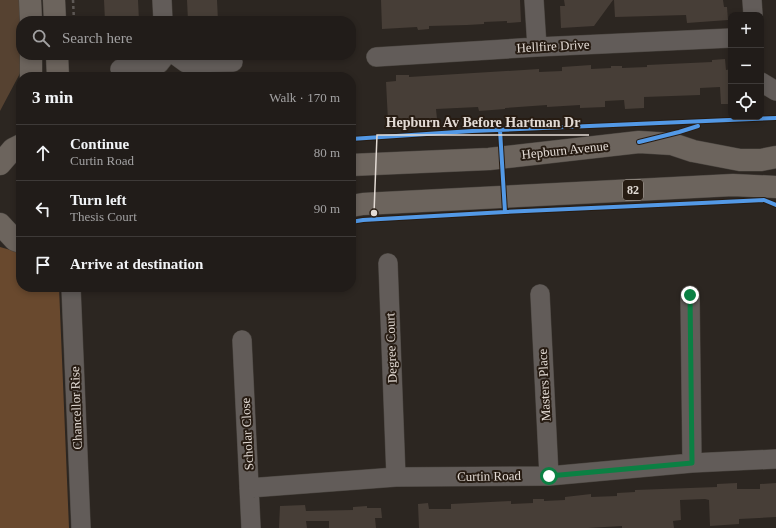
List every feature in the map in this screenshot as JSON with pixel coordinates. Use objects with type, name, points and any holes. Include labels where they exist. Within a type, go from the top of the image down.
[{"type":"main road","points":[[30,0],[31,16]]},
{"type":"main road","points":[[54,0],[55,16]]},
{"type":"main road","points":[[31,60],[31,72]]},
{"type":"main road","points":[[57,60],[58,72]]},
{"type":"main road","name":"Hepburn Avenue","points":[[356,165],[489,158],[639,142],[672,144],[693,151],[740,160],[761,160],[776,157]]},
{"type":"main road","name":"82","points":[[356,205],[734,185],[776,187]]},
{"type":"main road","points":[[0,224],[16,240]]},
{"type":"street","points":[[162,0],[163,16]]},
{"type":"street","points":[[534,0],[537,47]]},
{"type":"street","points":[[752,0],[753,12]]},
{"type":"street","name":"Hellfire Drive","points":[[376,57],[537,47],[728,38]]},
{"type":"street","points":[[120,69],[159,64],[162,60]]},
{"type":"street","points":[[182,60],[186,63],[233,62]]},
{"type":"street","points":[[764,84],[776,91]]},
{"type":"street","name":"Degree Court","points":[[388,263],[396,477]]},
{"type":"street","name":"Chancellor Rise","points":[[71,292],[81,528]]},
{"type":"street","name":"Masters Place","points":[[540,294],[549,476]]},
{"type":"street","points":[[690,295],[692,463]]},
{"type":"street","name":"Scholar Close","points":[[242,340],[251,528]]},
{"type":"street","name":"Curtin Road","points":[[249,488],[396,477],[549,476],[692,463],[776,459]]},
{"type":"path","points":[[73,0],[74,16]]},
{"type":"shaded area","points":[[0,0],[19,0],[21,16],[16,16],[16,60],[25,60],[26,62],[21,72],[16,72],[16,81],[0,111]]},
{"type":"shaded area","points":[[0,247],[16,252],[16,292],[59,292],[69,528],[0,528]]},
{"type":"building","points":[[104,0],[138,0],[139,16],[105,16]]},
{"type":"building","points":[[187,0],[217,0],[218,16],[188,16]]},
{"type":"building","points":[[381,0],[520,0],[521,22],[484,22],[484,24],[429,26],[429,29],[418,30],[417,27],[382,29]]},
{"type":"building","points":[[564,0],[613,0],[594,26],[561,28],[560,6],[565,6]]},
{"type":"building","points":[[614,0],[723,0],[724,7],[727,7],[728,20],[687,23],[686,15],[615,17]]},
{"type":"building","points":[[725,59],[726,70],[728,70],[728,104],[721,104],[720,87],[700,88],[700,95],[644,97],[644,108],[625,109],[624,100],[605,101],[605,107],[580,108],[580,105],[547,107],[547,105],[479,111],[478,107],[436,109],[437,119],[388,121],[386,82],[396,81],[396,75],[409,75],[409,77],[539,69],[539,72],[562,71],[562,67],[591,65],[591,69],[611,68],[611,66],[622,66],[622,68],[647,67],[647,65],[712,62],[712,60]]},
{"type":"building","points":[[737,483],[737,489],[760,489],[760,484],[776,483],[776,517],[739,519],[739,524],[710,526],[709,500],[705,499],[680,500],[681,520],[673,521],[674,528],[622,528],[622,526],[588,528],[419,528],[418,504],[428,503],[429,509],[451,509],[451,504],[511,501],[511,504],[533,503],[533,499],[544,499],[544,501],[565,500],[565,497],[591,494],[591,497],[617,496],[617,493],[635,492],[635,490],[717,487],[717,484]]},
{"type":"building","points":[[305,505],[306,511],[353,510],[353,507],[367,506],[367,508],[381,508],[382,518],[375,518],[376,528],[329,528],[329,521],[306,521],[307,528],[279,528],[280,506]]},
{"type":"cycle path","points":[[356,139],[472,131],[776,118]]},
{"type":"cycle path","points":[[639,142],[698,126]]},
{"type":"cycle path","points":[[500,130],[505,212]]},
{"type":"cycle path","points":[[356,221],[505,212],[764,200],[776,205]]},
{"type":"place","name":"Hepburn Av Before Hartman Dr","points":[[374,213]]},
{"type":"route","points":[[549,476],[692,463],[690,295]]}]
